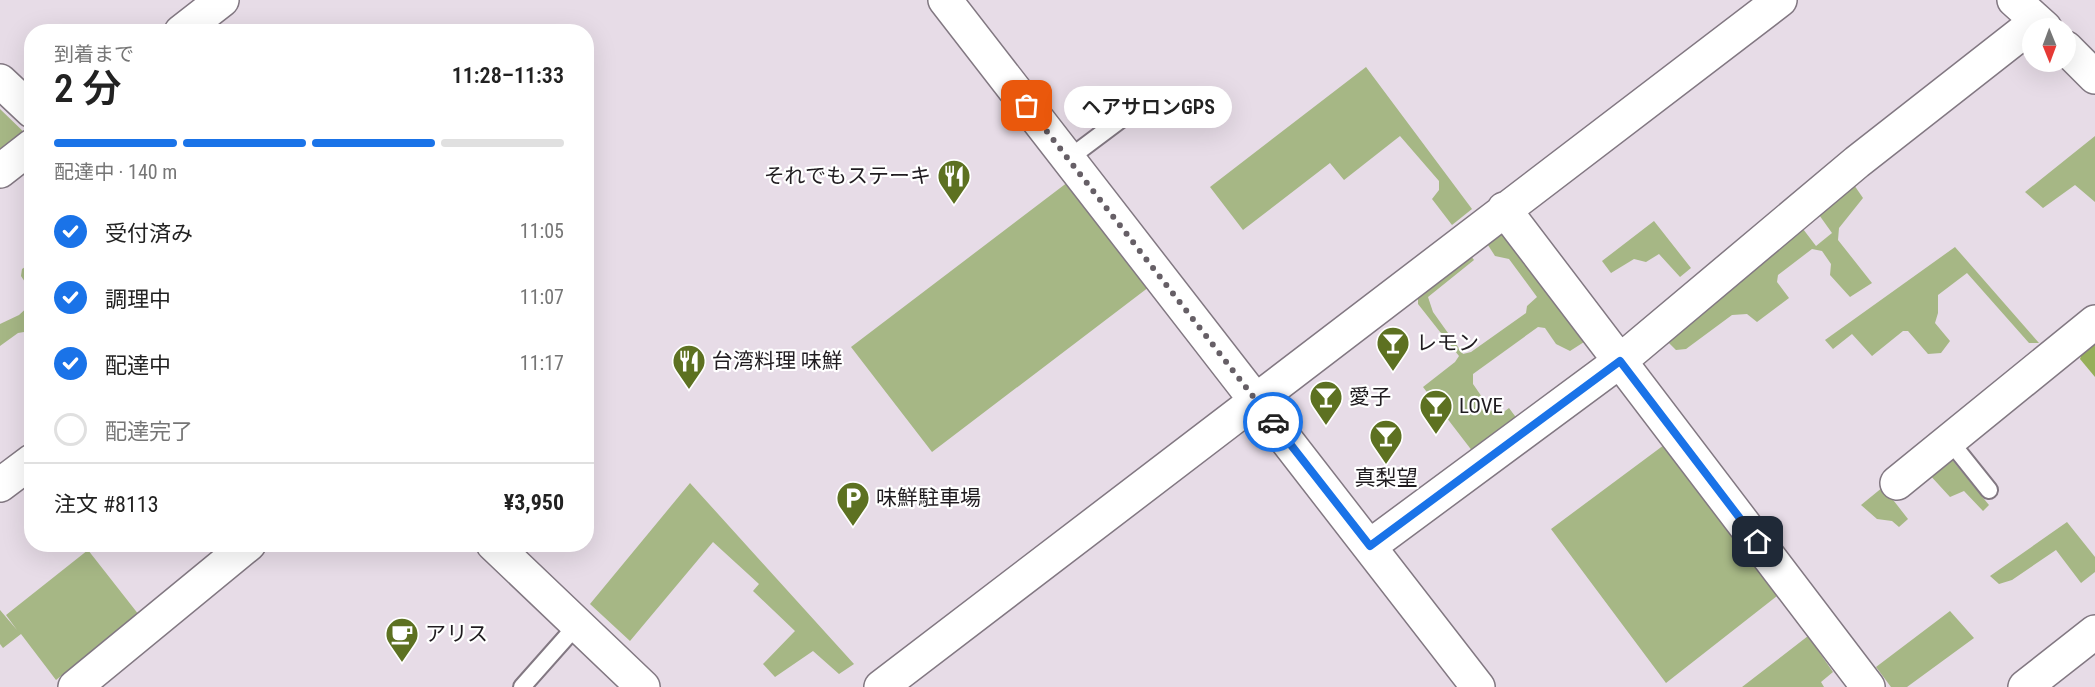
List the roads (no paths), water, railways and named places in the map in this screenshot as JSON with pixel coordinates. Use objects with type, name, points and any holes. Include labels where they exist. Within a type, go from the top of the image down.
[{"type":"street","points":[[945,0],[1478,687]]},
{"type":"street","points":[[881,687],[1780,0]]},
{"type":"street","points":[[190,24],[214,2]]},
{"type":"street","points":[[1370,546],[1620,361],[2032,17]]},
{"type":"street","points":[[2076,58],[2095,77]]},
{"type":"street","points":[[0,81],[24,104]]},
{"type":"street","points":[[0,171],[24,152]]},
{"type":"street","points":[[1504,209],[1869,687]]},
{"type":"street","points":[[1897,483],[2095,322]]},
{"type":"street","points":[[0,485],[24,467]]},
{"type":"street","points":[[75,687],[239,552]]},
{"type":"street","points":[[501,552],[643,687]]},
{"type":"street","points":[[2025,687],[2095,633]]},
{"type":"lane","points":[[1068,159],[1152,96]]},
{"type":"lane","points":[[1949,440],[1989,490]]},
{"type":"lane","points":[[522,687],[577,625]]},
{"type":"place","name":"ヘアサロンGPS","points":[[1027,106]]},
{"type":"place","name":"それでもステーキ","points":[[954,205]]},
{"type":"place","name":"レモン","points":[[1393,372]]},
{"type":"place","name":"台湾料理 味鮮","points":[[689,390]]},
{"type":"place","name":"愛子","points":[[1326,426]]},
{"type":"place","name":"LOVE","points":[[1436,435]]},
{"type":"place","name":"真梨望","points":[[1386,465]]},
{"type":"place","name":"味鮮駐車場","points":[[853,527]]},
{"type":"place","name":"アリス","points":[[402,663]]}]
